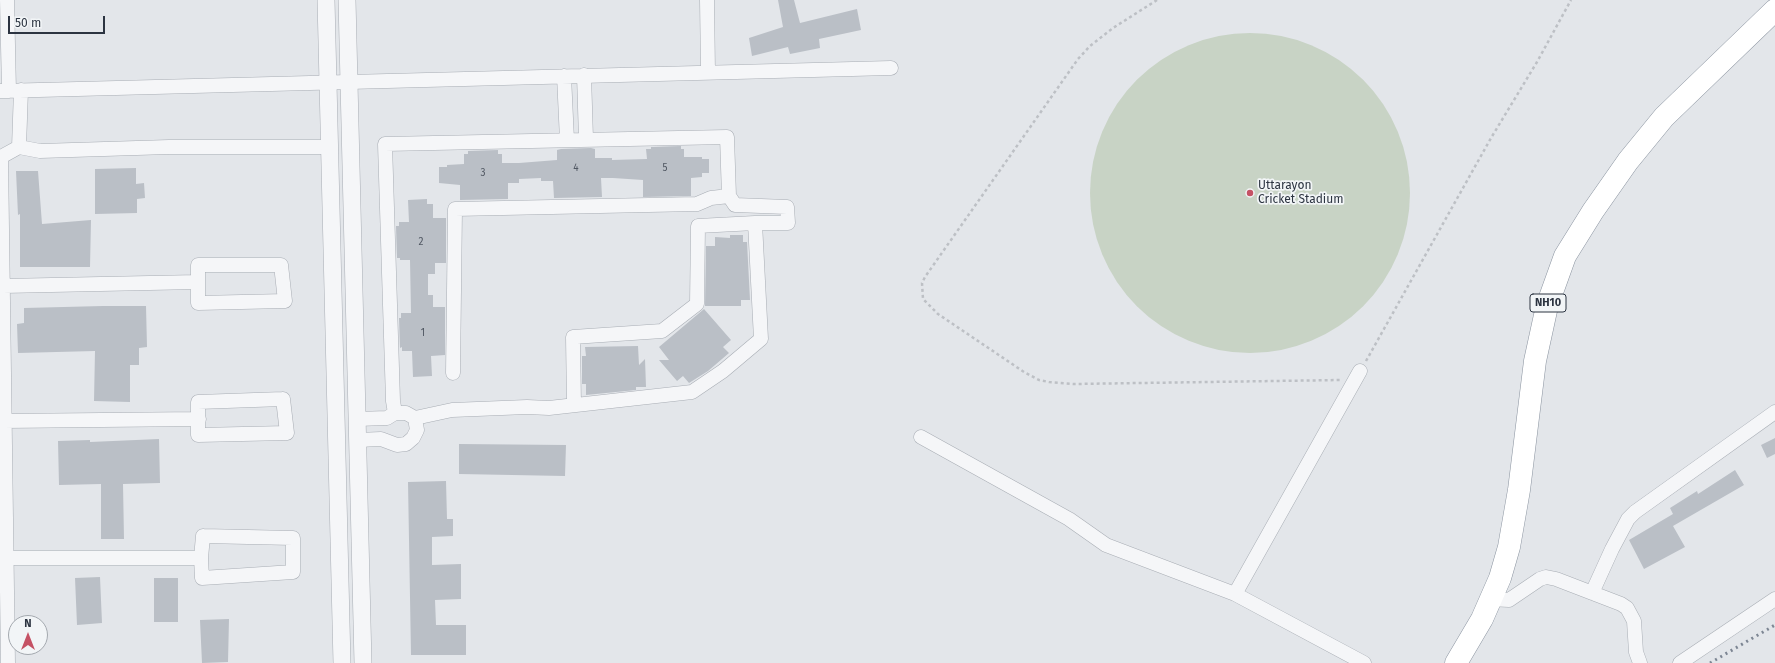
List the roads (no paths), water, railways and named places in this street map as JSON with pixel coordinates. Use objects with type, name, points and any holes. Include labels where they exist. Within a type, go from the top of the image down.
[{"type":"highway","name":"NH10","points":[[1456,663],[1482,619],[1500,578],[1509,547],[1519,490],[1534,361],[1546,306],[1565,256],[1593,211],[1628,161],[1664,117],[1688,92],[1775,10]]},
{"type":"street","points":[[326,0],[342,663]]},
{"type":"street","points":[[347,0],[363,663]]},
{"type":"street","points":[[706,0],[708,72]]},
{"type":"street","points":[[5,9],[10,91],[19,147]]},
{"type":"street","points":[[10,91],[891,68]]},
{"type":"street","points":[[584,75],[586,139]]},
{"type":"street","points":[[564,76],[567,140]]},
{"type":"street","points":[[395,413],[392,401],[385,144],[727,137],[729,196],[735,205],[787,207],[788,223],[698,226],[697,304],[662,332],[573,337],[574,405]]},
{"type":"street","points":[[8,663],[4,633],[6,558],[3,494],[4,421],[2,354],[3,286],[1,157],[19,147],[40,151],[169,147],[330,147]]},
{"type":"street","points":[[453,373],[455,209],[697,204],[711,198],[729,196]]},
{"type":"street","points":[[357,419],[388,418],[395,413],[406,413],[415,418],[452,410],[528,407],[549,408],[692,392],[723,371],[761,339],[755,223]]},
{"type":"street","points":[[198,266],[281,266],[285,302],[198,303],[198,282],[198,266]]},
{"type":"street","points":[[3,286],[198,282]]},
{"type":"street","points":[[1235,594],[1360,371]]},
{"type":"street","points":[[283,399],[287,433],[198,435],[199,419],[198,402],[283,399]]},
{"type":"street","points":[[1592,593],[1612,549],[1628,519],[1635,512],[1775,412]]},
{"type":"street","points":[[358,440],[381,440],[397,445],[406,444],[413,438],[417,430],[415,418]]},
{"type":"street","points":[[4,421],[199,419]]},
{"type":"street","points":[[921,437],[1069,519],[1106,545],[1235,594],[1364,663]]},
{"type":"street","points":[[203,536],[293,538],[293,572],[202,578],[201,558],[203,536]]},
{"type":"street","points":[[6,558],[201,558]]},
{"type":"street","points":[[1490,599],[1509,600],[1540,579],[1546,577],[1556,579],[1621,604],[1630,612],[1634,621],[1636,652],[1640,663]]},
{"type":"street","points":[[1680,663],[1775,599]]},
{"type":"railway","points":[[1710,663],[1775,625]]},
{"type":"place","name":"Uttarayon Cricket Stadium","points":[[1250,193]]}]
